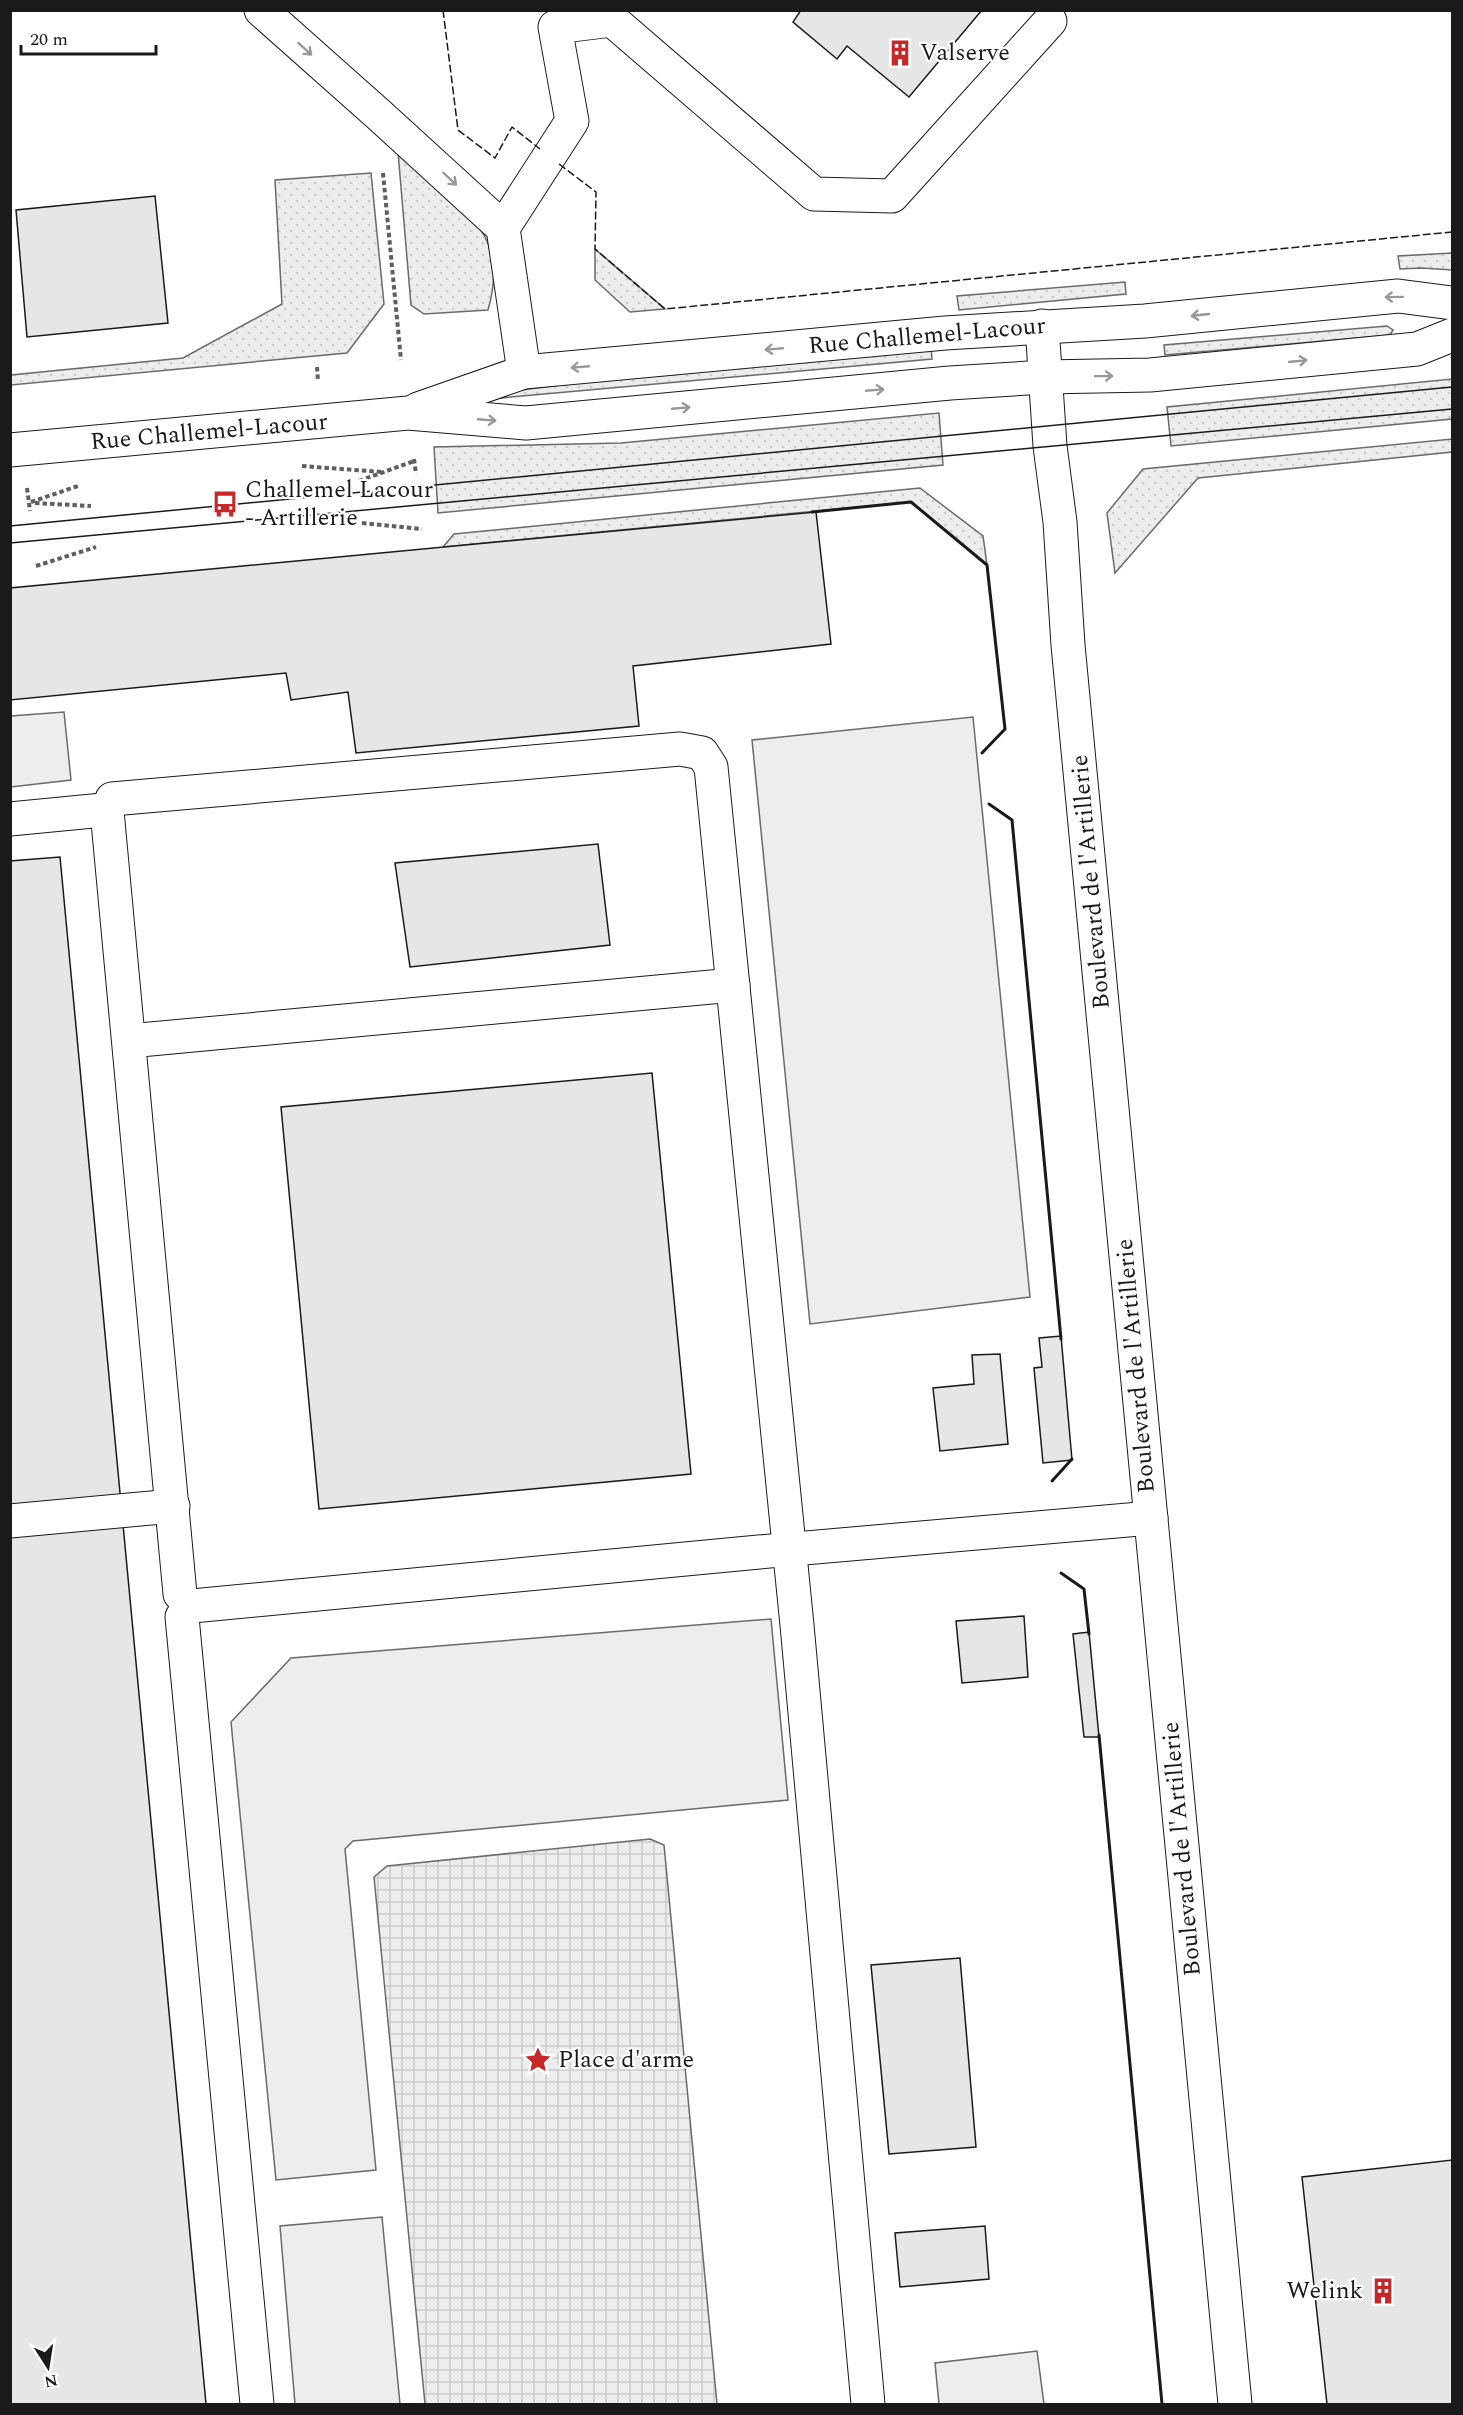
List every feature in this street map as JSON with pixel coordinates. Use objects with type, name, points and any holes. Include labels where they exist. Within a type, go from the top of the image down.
[{"type":"street","points":[[261,10],[377,112],[503,228],[524,372]]},
{"type":"street","points":[[503,228],[572,121],[555,27],[612,20],[814,195],[892,196],[1050,21]]},
{"type":"street","name":"Rue Challemel-Lacour","points":[[408,413],[524,372],[945,333],[1145,321],[1398,296],[1452,303]]},
{"type":"street","name":"Boulevard de l'Artillerie","points":[[1042,327],[1050,446],[1060,522],[1069,657],[1235,2404]]},
{"type":"street","name":"Rue Challemel-Lacour","points":[[10,450],[408,413],[526,423],[950,382],[1150,375],[1417,349],[1452,335]]},
{"type":"street","points":[[10,819],[680,748],[702,753],[711,767],[790,1550],[868,2404]]},
{"type":"street","points":[[107,807],[173,1506],[185,1606],[257,2404]]},
{"type":"street","points":[[129,1041],[733,985]]},
{"type":"street","points":[[10,1521],[173,1506]]},
{"type":"street","points":[[185,1606],[1151,1518]]},
{"type":"path","points":[[377,112],[401,360]]},
{"type":"path","points":[[317,367],[319,387]]},
{"type":"path","points":[[359,481],[414,458],[416,474]]},
{"type":"path","points":[[292,465],[382,472]]},
{"type":"path","points":[[26,483],[30,511]]},
{"type":"path","points":[[82,485],[31,502],[91,506]]},
{"type":"path","points":[[362,523],[422,529]]},
{"type":"path","points":[[36,566],[96,547]]},
{"type":"shaded area","points":[[398,152],[458,204],[485,237],[492,255],[494,273],[488,310],[424,314],[411,305]]},
{"type":"shaded area","points":[[371,173],[384,304],[347,353],[11,385],[11,375],[183,358],[282,304],[275,180]]},
{"type":"shaded area","points":[[595,249],[665,309],[630,312],[595,280]]},
{"type":"shaded area","points":[[1452,253],[1452,270],[1400,269],[1398,256]]},
{"type":"shaded area","points":[[1125,282],[1126,294],[959,310],[957,296]]},
{"type":"shaded area","points":[[1387,326],[1393,330],[1390,335],[1165,355],[1164,345]]},
{"type":"shaded area","points":[[931,348],[932,359],[490,399],[514,391],[615,378]]},
{"type":"shaded area","points":[[1452,379],[1452,419],[1171,446],[1167,407]]},
{"type":"shaded area","points":[[939,413],[943,465],[438,513],[434,447],[621,443]]},
{"type":"shaded area","points":[[1452,439],[1452,452],[1198,478],[1115,573],[1107,513],[1143,469]]},
{"type":"shaded area","points":[[920,488],[983,536],[987,565],[911,502],[443,547],[454,534]]},
{"type":"shaded area","points":[[64,712],[71,780],[11,787],[11,716]]},
{"type":"shaded area","points":[[973,717],[1030,1297],[810,1324],[752,740]]},
{"type":"shaded area","points":[[771,1619],[788,1800],[353,1841],[345,1849],[376,2170],[276,2180],[231,1722],[291,1658]]},
{"type":"shaded area","name":"Place d'arme","points":[[650,1839],[664,1845],[717,2404],[425,2404],[374,1877],[387,1866]]},
{"type":"shaded area","points":[[382,2217],[400,2404],[295,2404],[280,2226]]},
{"type":"shaded area","points":[[1037,2351],[1044,2404],[939,2404],[935,2363]]},
{"type":"building","name":"Valserve","points":[[801,10],[982,10],[909,97],[847,46],[837,59],[793,22]]},
{"type":"building","points":[[155,196],[168,323],[27,337],[16,210]]},
{"type":"building","points":[[816,512],[831,644],[633,666],[639,726],[356,753],[348,692],[291,700],[286,673],[10,700],[10,588]]},
{"type":"building","points":[[598,844],[610,945],[410,967],[395,863]]},
{"type":"building","points":[[60,857],[206,2404],[10,2404],[10,861]]},
{"type":"building","points":[[652,1073],[691,1474],[319,1509],[281,1107]]},
{"type":"building","points":[[1061,1336],[1072,1460],[1043,1463],[1034,1368],[1042,1367],[1039,1338]]},
{"type":"building","points":[[1000,1354],[1008,1444],[940,1451],[933,1388],[974,1384],[972,1355]]},
{"type":"building","points":[[1024,1616],[1028,1677],[962,1683],[956,1621]]},
{"type":"building","points":[[1089,1632],[1099,1737],[1084,1737],[1073,1634]]},
{"type":"building","points":[[960,1958],[976,2147],[889,2154],[871,1965]]},
{"type":"building","name":"Welink","points":[[1452,2160],[1452,2404],[1327,2404],[1302,2177]]},
{"type":"building","points":[[985,2226],[989,2279],[900,2287],[895,2233]]},
{"type":"tram line","points":[[10,526],[1452,387]]},
{"type":"tram line","points":[[10,543],[1452,409]]},
{"type":"fence","points":[[443,10],[458,130],[495,158],[512,127],[540,149]]},
{"type":"fence","points":[[559,164],[596,192],[595,249],[665,309],[1452,232]]},
{"type":"wall","points":[[812,512],[911,502],[987,565],[1005,729],[982,753]]},
{"type":"wall","points":[[989,804],[1012,820],[1061,1339]]},
{"type":"wall","points":[[1052,1481],[1072,1459]]},
{"type":"wall","points":[[1061,1573],[1084,1589],[1089,1634]]},
{"type":"wall","points":[[1099,1735],[1162,2404]]},
{"type":"place","name":"Valserve","points":[[900,53]]},
{"type":"place","name":"Challemel Lacour - Artillerie","points":[[225,504]]},
{"type":"place","name":"Place d'arme","points":[[538,2060]]},
{"type":"place","name":"Welink","points":[[1383,2291]]}]
